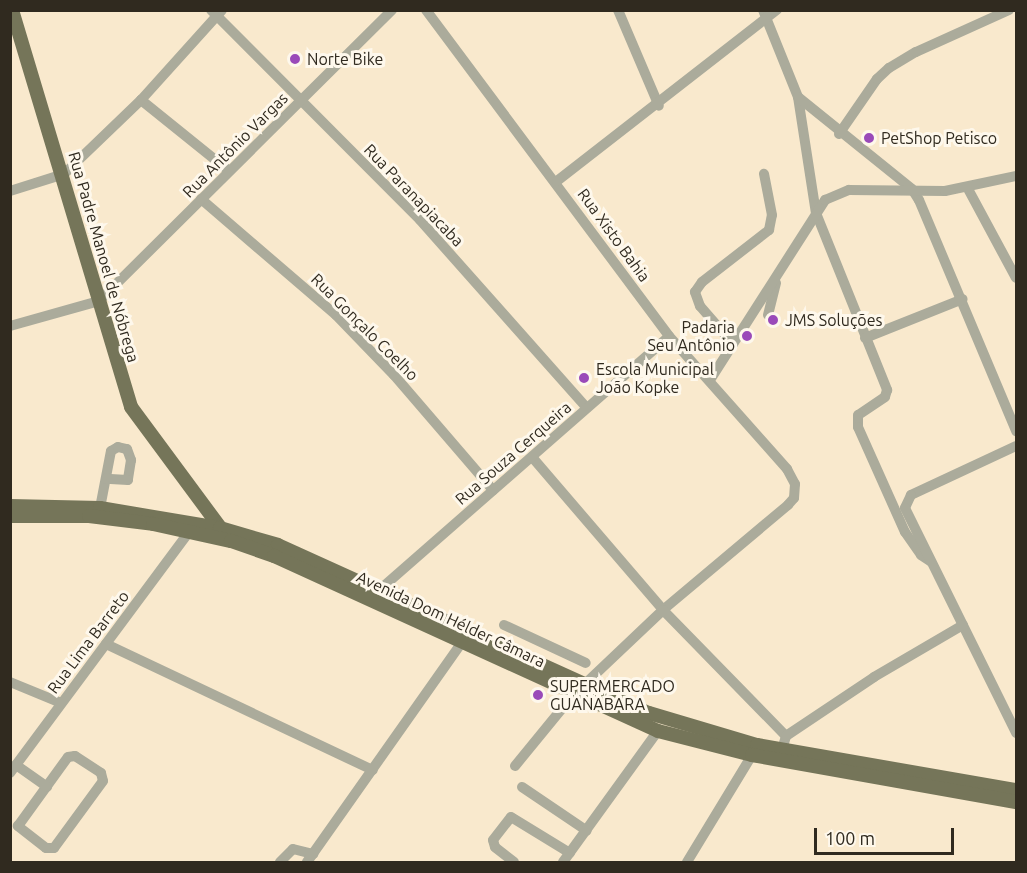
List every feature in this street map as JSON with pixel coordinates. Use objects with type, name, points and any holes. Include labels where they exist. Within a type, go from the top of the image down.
[{"type":"main road","name":"Rua Padre Manoel de Nóbrega","points":[[12,10],[64,174],[131,407],[231,541]]},
{"type":"main road","points":[[189,526],[196,497]]},
{"type":"main road","name":"Avenida Dom Hélder Câmara","points":[[10,506],[100,508],[189,526],[274,556],[462,642],[578,690],[755,750],[784,743],[1017,790]]},
{"type":"main road","name":"Avenida Dom Hélder Câmara","points":[[10,516],[89,516],[220,528],[278,546],[538,665],[578,690],[658,731],[1017,802]]},
{"type":"street","name":"Rua Antônio Vargas","points":[[99,301],[392,10]]},
{"type":"street","name":"Rua Xisto Bahia","points":[[426,10],[557,181],[669,336],[787,469],[795,492],[788,505],[663,610]]},
{"type":"street","points":[[618,10],[659,106]]},
{"type":"street","points":[[557,181],[659,106],[764,14],[777,10]]},
{"type":"street","points":[[839,134],[877,79],[890,68],[916,52],[1009,10]]},
{"type":"street","points":[[10,190],[64,174],[141,99],[216,13]]},
{"type":"street","name":"Rua Paranapiacaba","points":[[216,13],[420,219],[587,408]]},
{"type":"street","points":[[764,14],[798,97],[816,213],[884,381],[885,397],[863,410],[857,419],[858,427],[905,532],[921,555],[930,561]]},
{"type":"street","points":[[798,97],[839,134],[912,189],[963,299],[1017,431]]},
{"type":"street","points":[[141,99],[230,171]]},
{"type":"street","points":[[733,344],[696,300],[695,291],[702,282],[769,230],[772,215],[764,174]]},
{"type":"street","points":[[710,380],[825,200],[849,190],[912,189],[932,192],[1017,176]]},
{"type":"street","points":[[967,187],[1017,278]]},
{"type":"street","name":"Rua Gonçalo Coelho","points":[[201,199],[336,315],[394,375],[493,490]]},
{"type":"street","points":[[768,315],[780,271]]},
{"type":"street","points":[[866,338],[963,299]]},
{"type":"street","points":[[10,326],[99,301]]},
{"type":"street","name":"Rua Souza Cerqueira","points":[[377,592],[669,336]]},
{"type":"street","points":[[1017,446],[911,495],[905,503],[906,513],[1017,733]]},
{"type":"street","points":[[532,457],[663,610],[784,743],[874,677],[963,625]]},
{"type":"street","points":[[100,508],[106,479]]},
{"type":"street","name":"Rua Lima Barreto","points":[[13,769],[106,644],[189,526]]},
{"type":"street","points":[[515,766],[578,690],[663,610]]},
{"type":"street","points":[[504,625],[586,663]]},
{"type":"street","points":[[280,862],[293,849],[310,858],[462,642]]},
{"type":"street","points":[[106,644],[373,770]]},
{"type":"street","points":[[538,665],[548,646]]},
{"type":"street","points":[[10,682],[61,702]]},
{"type":"street","points":[[514,862],[495,847],[493,840],[511,817],[567,858],[658,731]]},
{"type":"street","points":[[687,862],[755,750]]},
{"type":"street","points":[[72,756],[103,777],[51,849],[19,830],[18,826],[46,787],[72,756]]},
{"type":"street","points":[[13,769],[46,787]]},
{"type":"street","points":[[522,787],[586,831]]},
{"type":"place","name":"Norte Bike","points":[[295,59]]},
{"type":"place","name":"PetShop Petisco","points":[[869,138]]},
{"type":"place","name":"JMS Soluções","points":[[773,320]]},
{"type":"place","name":"Padaria Seu Antônio","points":[[747,336]]},
{"type":"place","name":"Escola Municipal João Kopke","points":[[584,378]]},
{"type":"place","name":"SUPERMERCADO GUANABARA","points":[[538,695]]}]
